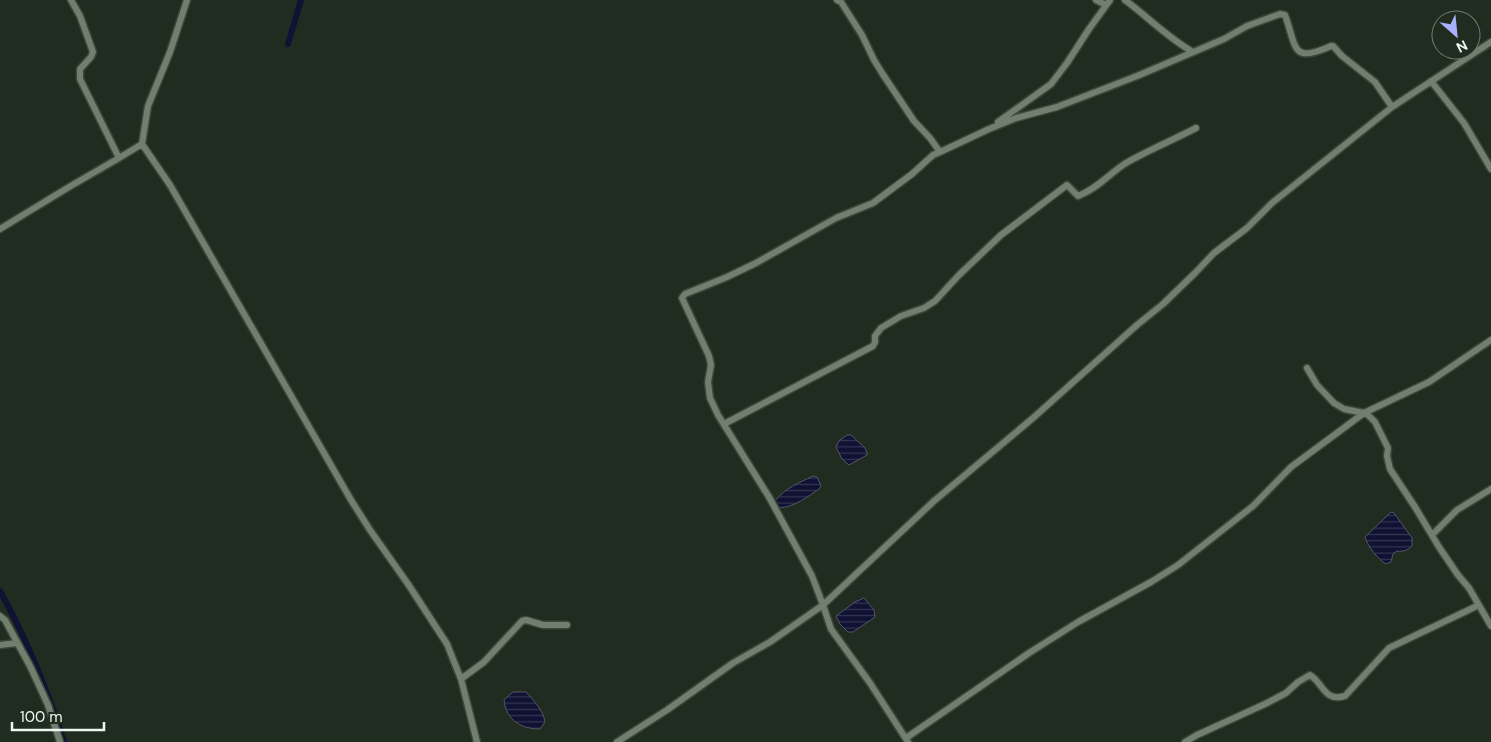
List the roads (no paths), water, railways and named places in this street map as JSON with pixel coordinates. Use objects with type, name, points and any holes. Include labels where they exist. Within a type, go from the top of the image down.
[{"type":"street","points":[[71,0],[80,16],[93,52],[80,69],[80,79],[119,158]]},
{"type":"street","points":[[187,0],[170,52],[148,106],[142,144],[175,194],[351,500],[447,644],[461,679],[477,742]]},
{"type":"street","points":[[988,129],[1051,84],[1108,2],[1096,0]]},
{"type":"street","points":[[1125,0],[1177,43],[1193,52]]},
{"type":"street","points":[[840,1],[862,35],[882,73],[914,121],[940,152]]},
{"type":"street","points":[[1392,107],[1375,82],[1342,56],[1333,46],[1309,54],[1298,52],[1283,14],[1269,17],[1247,26],[1224,39],[1082,97],[988,129],[933,155],[912,174],[873,203],[836,218],[756,263],[685,294],[682,298],[683,304],[709,356],[711,364],[708,382],[710,398],[718,415],[768,497],[812,576],[831,629],[874,688],[907,740],[1045,642],[1178,565],[1252,506],[1291,467],[1364,413],[1428,382],[1491,340]]},
{"type":"street","points":[[618,742],[733,663],[770,642],[823,605],[934,501],[1034,418],[1137,324],[1163,304],[1214,253],[1247,228],[1272,204],[1392,107],[1491,42]]},
{"type":"street","points":[[1431,81],[1464,124],[1491,170]]},
{"type":"street","points":[[724,424],[873,346],[875,336],[881,328],[901,316],[924,308],[935,301],[1001,235],[1063,188],[1068,185],[1078,196],[1083,194],[1125,164],[1196,128]]},
{"type":"street","points":[[0,229],[142,144]]},
{"type":"street","points":[[1307,368],[1317,385],[1334,403],[1344,409],[1364,413],[1375,422],[1388,448],[1387,456],[1390,469],[1458,575],[1469,588],[1491,626]]},
{"type":"street","points":[[1432,535],[1457,510],[1491,489]]},
{"type":"street","points":[[1185,742],[1266,704],[1286,693],[1298,682],[1310,675],[1322,687],[1324,693],[1340,698],[1345,696],[1390,648],[1479,605]]},
{"type":"street","points":[[0,616],[5,620],[30,666],[48,705],[60,742]]},
{"type":"street","points":[[461,679],[484,662],[522,621],[526,620],[543,625],[567,625]]},
{"type":"street","points":[[0,646],[18,643]]},
{"type":"waterway","points":[[288,44],[301,0]]},
{"type":"waterway","points":[[0,591],[36,665],[64,742]]}]
